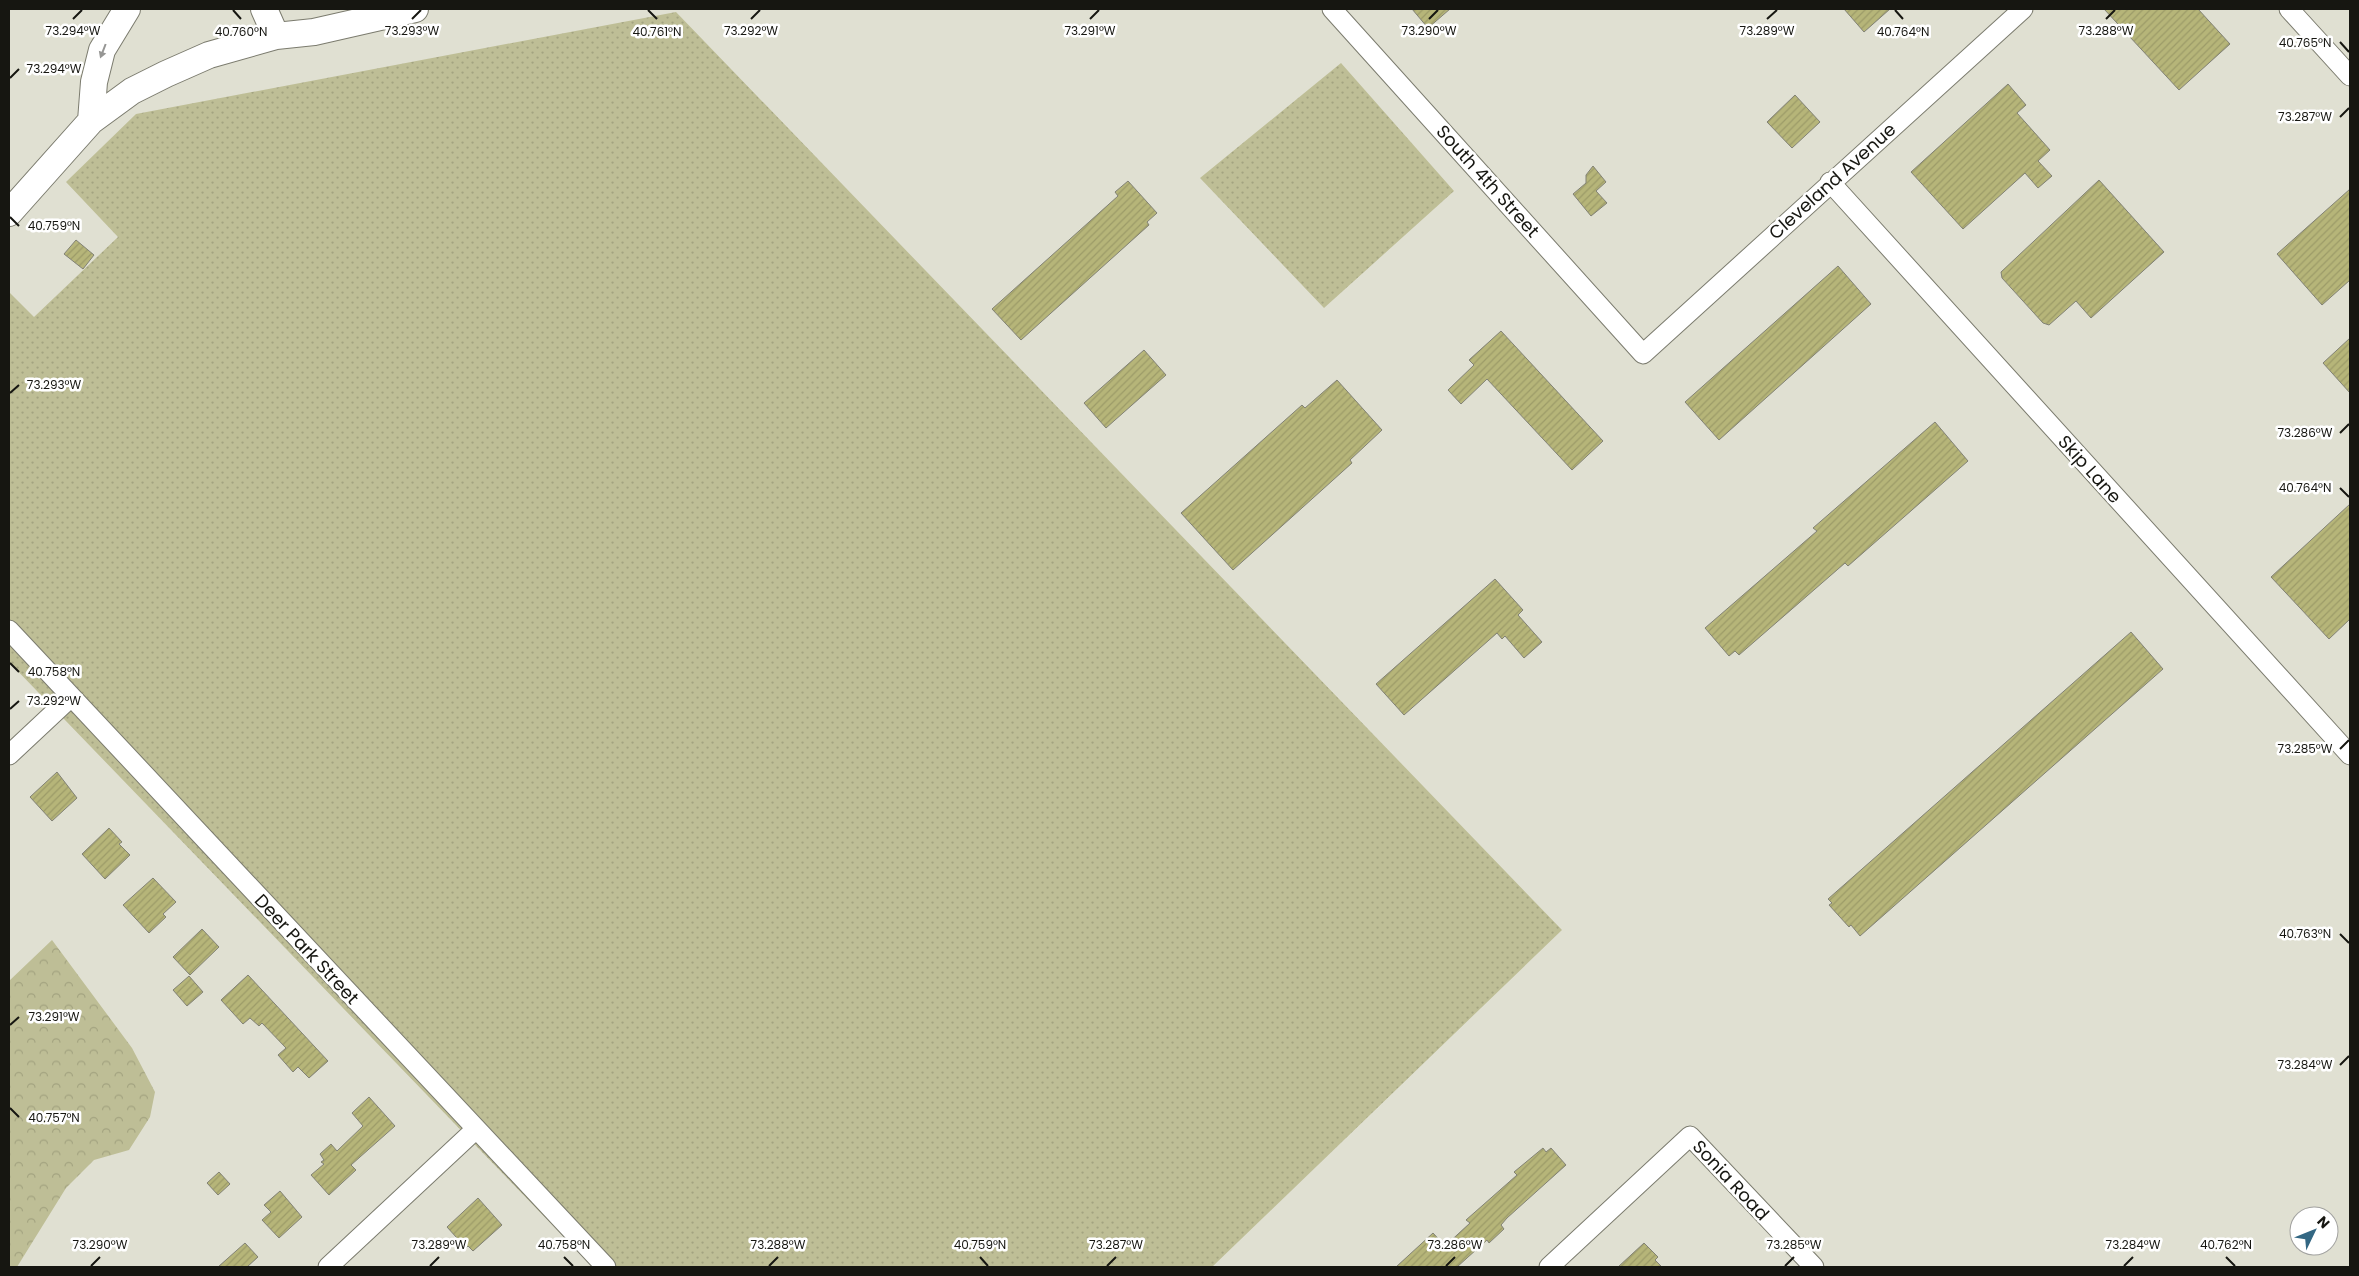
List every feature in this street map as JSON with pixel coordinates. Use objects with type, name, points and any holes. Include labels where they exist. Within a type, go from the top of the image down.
[{"type":"street","points":[[91,121],[94,82],[102,50],[127,9]]},
{"type":"street","points":[[264,9],[276,36]]},
{"type":"street","points":[[9,212],[91,121],[132,91],[209,55],[276,36],[314,32],[415,9]]},
{"type":"street","name":"South 4th Street","points":[[1332,9],[1643,354]]},
{"type":"street","name":"Cleveland Avenue","points":[[1643,354],[1830,182],[2023,9]]},
{"type":"street","points":[[2289,9],[2350,76]]},
{"type":"street","name":"Skip Lane","points":[[1830,182],[2350,755]]},
{"type":"street","name":"Deer Park Street","points":[[9,630],[606,1267]]},
{"type":"street","points":[[9,755],[71,697]]},
{"type":"street","points":[[328,1267],[476,1129]]},
{"type":"street","name":"Sonia Road","points":[[1549,1267],[1690,1136],[1814,1267]]},
{"type":"green space","points":[[676,12],[1562,930],[1212,1267],[593,1267],[9,662],[9,292],[34,317],[118,237],[66,182],[136,114]]},
{"type":"green space","points":[[1341,63],[1454,191],[1324,308],[1200,178]]},
{"type":"green space","points":[[52,940],[132,1048],[155,1092],[150,1117],[129,1150],[94,1160],[66,1188],[17,1267],[9,1267],[9,981]]},
{"type":"building","points":[[1412,9],[1450,9],[1428,28]]},
{"type":"building","points":[[1844,9],[1890,9],[1864,32]]},
{"type":"building","points":[[2104,9],[2198,9],[2230,44],[2179,90]]},
{"type":"building","points":[[2008,84],[2026,105],[2017,113],[2050,150],[2038,161],[2052,176],[2038,188],[2025,173],[1963,229],[1911,172]]},
{"type":"building","points":[[1795,95],[1820,122],[1792,148],[1767,122]]},
{"type":"building","points":[[1593,166],[1606,182],[1596,191],[1607,203],[1591,216],[1573,194],[1586,183],[1586,175]]},
{"type":"building","points":[[2099,180],[2164,252],[2091,318],[2076,301],[2049,325],[2043,323],[2002,278],[2001,272]]},
{"type":"building","points":[[1128,181],[1157,213],[1147,222],[1149,225],[1021,340],[992,309],[1118,196],[1115,192]]},
{"type":"building","points":[[2350,189],[2350,280],[2322,305],[2277,254]]},
{"type":"building","points":[[76,240],[94,255],[83,269],[64,254]]},
{"type":"building","points":[[1838,266],[1871,304],[1719,440],[1685,402]]},
{"type":"building","points":[[1501,331],[1603,441],[1572,470],[1487,379],[1461,404],[1448,390],[1474,365],[1469,360]]},
{"type":"building","points":[[2350,338],[2350,393],[2323,363]]},
{"type":"building","points":[[1144,350],[1166,375],[1106,428],[1084,403]]},
{"type":"building","points":[[1337,380],[1382,430],[1350,460],[1352,463],[1233,570],[1181,513],[1302,405],[1305,408]]},
{"type":"building","points":[[1935,422],[1968,461],[1848,566],[1845,563],[1739,655],[1735,651],[1729,656],[1705,628],[1817,531],[1813,528]]},
{"type":"building","points":[[2350,504],[2350,619],[2329,639],[2271,577]]},
{"type":"building","points":[[1495,579],[1523,610],[1518,615],[1542,642],[1524,658],[1505,636],[1502,639],[1497,633],[1404,715],[1376,684]]},
{"type":"building","points":[[2131,632],[2163,669],[1860,936],[1851,925],[1849,927],[1829,905],[1832,903],[1828,899]]},
{"type":"building","points":[[57,772],[77,798],[52,821],[30,797]]},
{"type":"building","points":[[109,828],[122,842],[119,844],[130,855],[105,879],[82,854]]},
{"type":"building","points":[[153,878],[176,902],[163,914],[166,917],[149,933],[123,905]]},
{"type":"building","points":[[202,929],[219,947],[190,975],[173,957]]},
{"type":"building","points":[[248,975],[328,1061],[309,1078],[298,1067],[293,1072],[278,1055],[286,1048],[262,1023],[259,1026],[250,1018],[243,1024],[221,1000]]},
{"type":"building","points":[[189,976],[203,992],[187,1006],[173,990]]},
{"type":"building","points":[[369,1097],[395,1126],[351,1165],[356,1170],[329,1195],[311,1175],[324,1164],[321,1162],[324,1160],[320,1154],[331,1144],[337,1151],[363,1126],[352,1113]]},
{"type":"building","points":[[1543,1148],[1546,1152],[1551,1148],[1566,1165],[1507,1218],[1501,1225],[1504,1229],[1489,1243],[1487,1240],[1457,1267],[1396,1267],[1433,1233],[1445,1246],[1470,1223],[1466,1220],[1517,1175],[1514,1172]]},
{"type":"building","points":[[219,1172],[230,1184],[218,1195],[207,1183]]},
{"type":"building","points":[[280,1191],[302,1217],[279,1238],[262,1220],[271,1212],[264,1205]]},
{"type":"building","points":[[478,1198],[502,1225],[473,1251],[468,1246],[466,1248],[447,1227]]},
{"type":"building","points":[[245,1243],[258,1257],[247,1267],[218,1267]]},
{"type":"building","points":[[1644,1243],[1658,1257],[1655,1260],[1662,1267],[1618,1267]]}]
